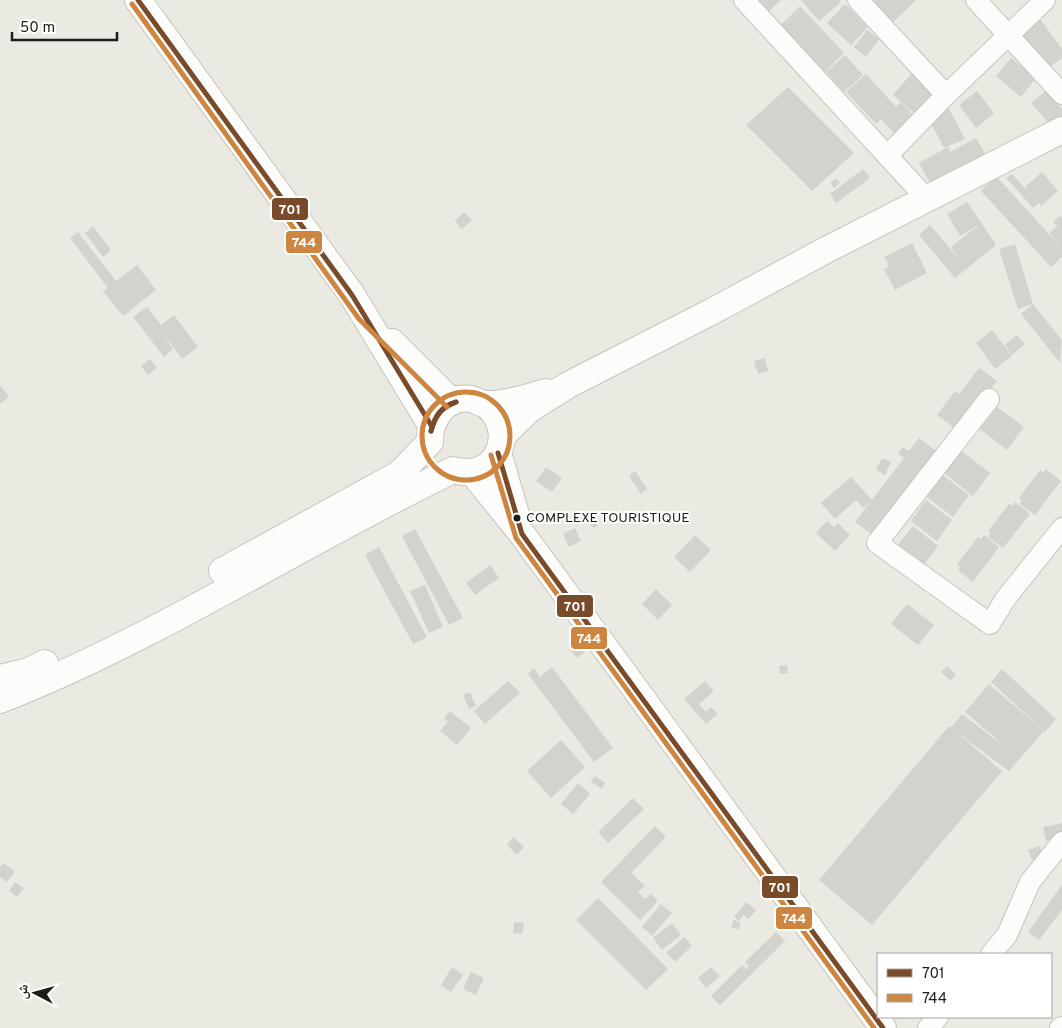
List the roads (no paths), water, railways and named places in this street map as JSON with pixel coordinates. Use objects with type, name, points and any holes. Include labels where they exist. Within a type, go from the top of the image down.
[{"type":"main road","points":[[138,0],[365,315],[430,433],[439,460],[462,471],[522,534],[883,1028]]},
{"type":"main road","points":[[0,700],[44,682],[157,626],[462,471],[484,468],[500,444],[530,409],[568,386],[926,198],[1062,130]]},
{"type":"main road","points":[[365,315],[452,402]]},
{"type":"main road","points":[[485,404],[524,399],[568,386]]},
{"type":"main road","points":[[0,678],[29,671],[166,601],[399,474],[430,433],[440,410],[452,402],[472,399],[485,404],[499,419],[500,444],[522,534]]},
{"type":"street","points":[[744,0],[926,198]]},
{"type":"street","points":[[858,0],[946,94]]},
{"type":"street","points":[[976,0],[1062,94]]},
{"type":"street","points":[[887,156],[946,94],[1046,0]]},
{"type":"street","points":[[989,399],[877,543],[990,624],[1006,598],[1062,528]]},
{"type":"street","points":[[992,953],[1007,935],[1030,882],[1062,842]]},
{"type":"street","points":[[928,1028],[937,1018]]},
{"type":"place","name":"COMPLEXE TOURISTIQUE","points":[[517,518]]}]
